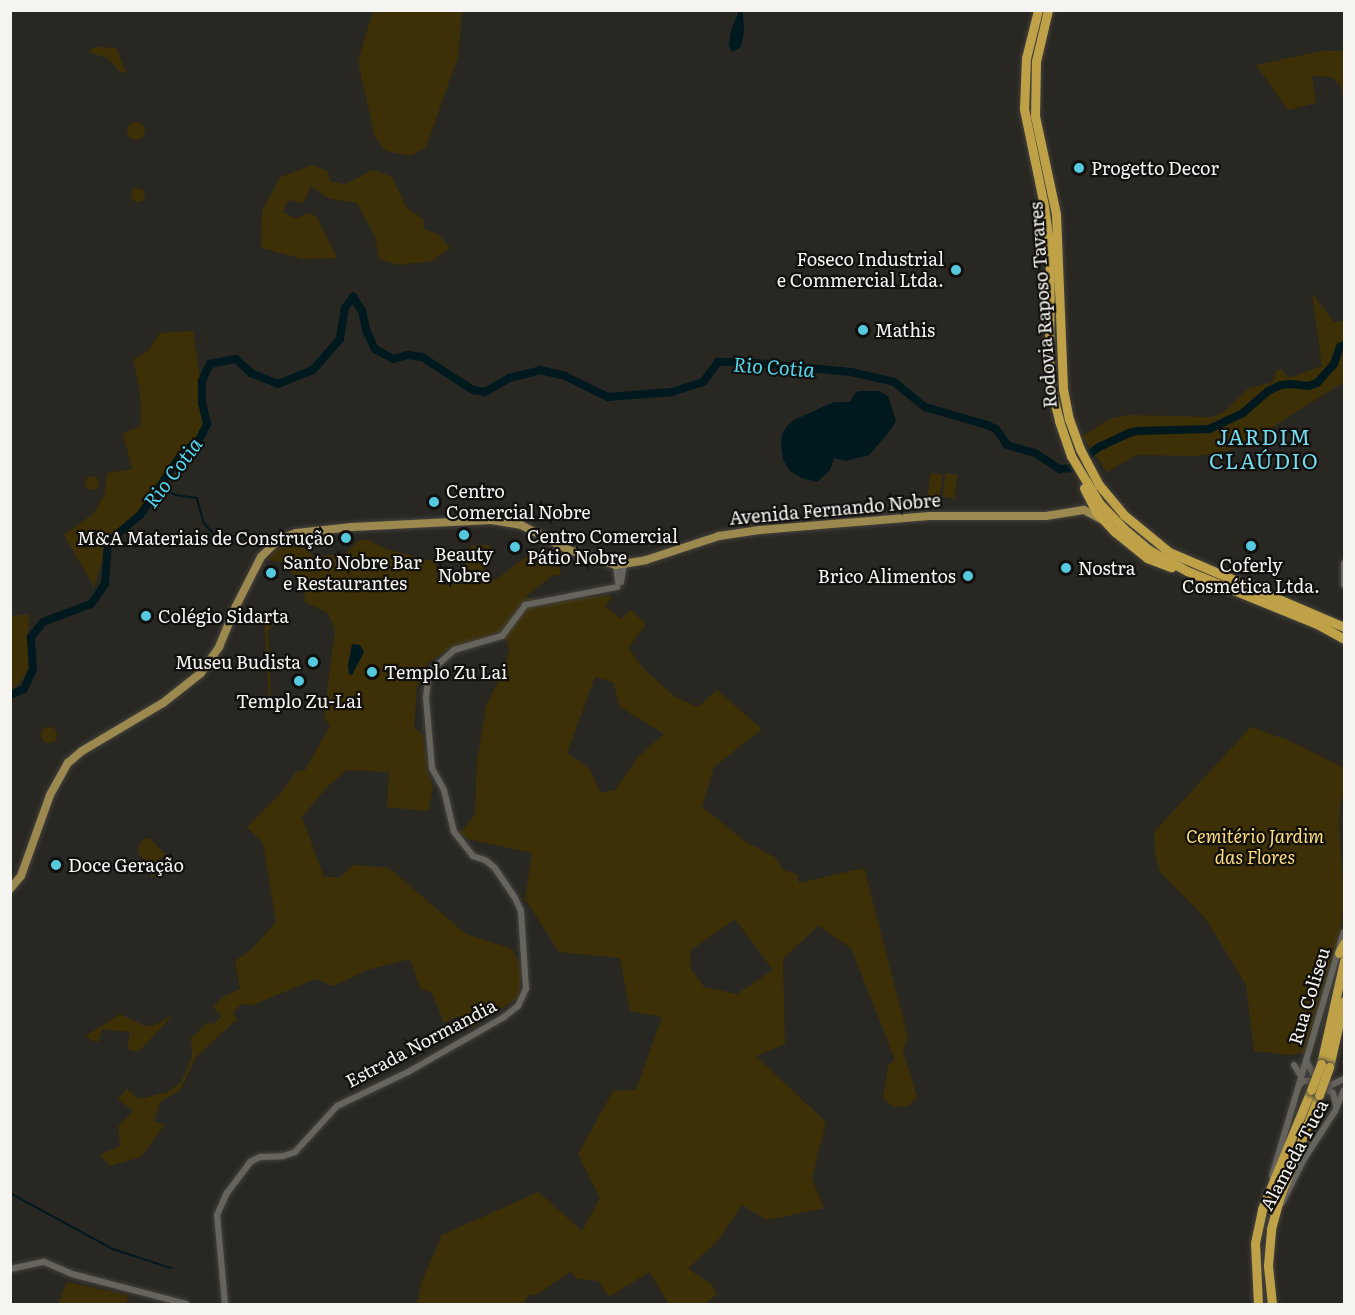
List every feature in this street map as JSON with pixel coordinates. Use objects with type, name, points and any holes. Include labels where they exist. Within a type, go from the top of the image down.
[{"type":"highway","name":"Rodovia Raposo Tavares","points":[[1038,10],[1026,58],[1024,110],[1044,206],[1050,250],[1051,388],[1071,456],[1100,504],[1124,529],[1149,550],[1186,571],[1320,625],[1344,639]]},
{"type":"highway","name":"Rodovia Raposo Tavares","points":[[1048,10],[1035,61],[1034,106],[1056,214],[1063,389],[1069,418],[1080,449],[1090,468],[1125,515],[1169,552],[1344,627]]},
{"type":"highway","points":[[1081,475],[1086,495],[1102,519],[1147,558],[1186,571]]},
{"type":"highway","points":[[1325,1065],[1344,943]]},
{"type":"highway","points":[[1272,1305],[1268,1265],[1271,1229],[1344,1001]]},
{"type":"highway","points":[[1258,1305],[1255,1243],[1262,1209],[1315,1092]]},
{"type":"main road","points":[[1075,511],[1082,506],[1086,495]]},
{"type":"main road","points":[[1075,511],[1089,512],[1102,519]]},
{"type":"main road","name":"Avenida Fernando Nobre","points":[[10,889],[21,876],[50,795],[68,763],[82,751],[163,703],[201,673],[219,647],[254,568],[279,539],[316,530],[491,520],[521,525],[569,550],[620,564],[646,560],[718,536],[760,530],[929,516],[1046,516],[1075,511]]},
{"type":"street","points":[[1344,563],[1344,585]]},
{"type":"street","name":"Estrada Normandia","points":[[225,1305],[217,1215],[227,1193],[250,1162],[260,1157],[283,1156],[295,1152],[337,1106],[408,1072],[504,1017],[518,1006],[526,989],[521,911],[495,868],[485,860],[473,856],[454,832],[444,790],[432,768],[426,698],[428,679],[433,669],[454,650],[502,636],[525,605],[619,584],[620,564]]},
{"type":"street","name":"Rua Coliseu","points":[[1262,1209],[1305,1059],[1342,957],[1344,932]]},
{"type":"street","points":[[1305,1059],[1313,1074]]},
{"type":"street","points":[[1294,1065],[1301,1073],[1313,1074],[1343,1095]]},
{"type":"street","points":[[1331,1085],[1344,1079]]},
{"type":"street","points":[[1297,1089],[1301,1082],[1308,1080],[1326,1088],[1336,1097],[1335,1111]]},
{"type":"street","name":"Alameda Tuca","points":[[1271,1229],[1300,1167],[1343,1095]]},
{"type":"street","points":[[10,1269],[44,1262],[72,1274],[186,1305]]},
{"type":"green space","points":[[373,10],[462,11],[458,57],[426,147],[411,156],[386,151],[375,137],[358,62]]},
{"type":"green space","points":[[97,47],[116,48],[126,72],[121,73],[108,58],[91,53],[89,50]]},
{"type":"green space","points":[[1322,51],[1344,51],[1344,105],[1341,87],[1332,77],[1312,76],[1316,103],[1288,110],[1256,65]]},
{"type":"green space","points":[[136,122],[142,125],[145,131],[142,137],[136,140],[130,137],[127,131],[130,125]]},
{"type":"green space","points":[[313,165],[327,171],[331,182],[346,184],[373,170],[392,177],[406,207],[424,220],[424,229],[438,234],[450,248],[432,261],[399,265],[379,259],[376,239],[357,203],[330,199],[311,186],[303,203],[288,200],[283,212],[296,219],[308,213],[316,216],[337,258],[303,259],[261,248],[262,211],[280,177]]},
{"type":"green space","points":[[135,188],[141,188],[145,195],[141,202],[135,202],[131,198],[131,192]]},
{"type":"green space","points":[[1312,293],[1334,322],[1344,321],[1344,382],[1250,441],[1226,452],[1195,456],[1136,455],[1107,472],[1082,436],[1110,419],[1128,415],[1213,417],[1225,411],[1249,388],[1273,382],[1276,371],[1281,369],[1289,378],[1322,366]]},
{"type":"green space","points":[[193,331],[207,424],[199,440],[181,455],[141,514],[108,542],[94,587],[64,535],[94,513],[105,493],[107,473],[132,469],[123,433],[141,426],[140,391],[133,360],[149,350],[160,333]]},
{"type":"green space","points":[[931,473],[943,475],[939,499],[927,497]]},
{"type":"green space","points":[[946,473],[958,475],[954,499],[942,497]]},
{"type":"green space","points":[[92,476],[97,478],[99,483],[97,488],[92,490],[87,488],[85,483],[87,478]]},
{"type":"green space","points":[[297,540],[313,556],[344,555],[359,540],[369,540],[383,548],[435,562],[438,582],[445,585],[463,572],[471,545],[490,545],[482,574],[495,580],[530,554],[560,567],[560,576],[553,575],[525,597],[550,602],[607,595],[612,598],[605,606],[621,619],[631,610],[646,624],[628,648],[643,668],[675,697],[698,707],[717,690],[762,729],[714,767],[702,807],[746,842],[776,858],[783,870],[797,874],[799,883],[864,868],[908,1037],[903,1051],[917,1097],[908,1106],[893,1107],[883,1098],[888,1066],[895,1059],[851,948],[818,926],[783,959],[785,1044],[756,1056],[826,1122],[812,1179],[824,1208],[767,1220],[742,1205],[718,1240],[688,1269],[711,1284],[717,1294],[705,1304],[669,1304],[649,1272],[609,1297],[599,1281],[577,1279],[571,1271],[538,1294],[528,1296],[523,1304],[417,1304],[421,1283],[442,1235],[538,1192],[582,1231],[600,1198],[578,1154],[613,1091],[636,1090],[662,1017],[630,1011],[620,958],[559,952],[525,899],[532,853],[467,839],[460,832],[475,815],[477,762],[486,706],[506,666],[509,648],[506,639],[452,647],[428,663],[417,687],[414,728],[423,735],[428,772],[433,789],[428,811],[387,807],[389,772],[347,770],[327,787],[302,817],[324,877],[341,877],[353,865],[389,868],[466,934],[512,949],[521,968],[519,997],[472,1028],[457,1016],[444,1023],[432,993],[420,988],[410,959],[367,970],[334,986],[315,979],[253,1005],[241,1004],[233,1013],[237,1019],[196,1057],[180,1090],[160,1102],[154,1122],[165,1124],[141,1157],[110,1166],[100,1155],[120,1146],[118,1127],[133,1111],[118,1099],[127,1089],[139,1099],[168,1092],[181,1082],[192,1057],[191,1038],[208,1022],[213,1025],[222,1016],[213,1007],[223,997],[240,989],[235,961],[252,949],[276,922],[263,843],[247,827],[281,793],[296,772],[305,770],[330,726],[324,717],[335,630],[328,613],[305,602],[304,587],[281,562],[267,560],[277,548]],"holes":[[[595,677],[613,682],[620,707],[664,734],[639,756],[615,790],[600,793],[590,769],[567,753]],[[735,919],[773,970],[737,994],[704,987],[691,969],[690,951]]]},
{"type":"green space","points":[[273,611],[275,622],[268,631],[271,696],[269,699],[264,617]]},
{"type":"green space","points":[[29,614],[28,670],[11,691],[12,616]]},
{"type":"green space","points":[[49,727],[55,729],[57,735],[55,741],[49,743],[43,741],[41,735],[43,729]]},
{"type":"green space","name":"Cemitério Jardim das Flores","points":[[1251,727],[1288,740],[1344,768],[1344,792],[1340,805],[1339,828],[1344,899],[1339,947],[1305,1052],[1290,1055],[1254,1051],[1246,985],[1206,919],[1160,872],[1155,854],[1154,832]]},
{"type":"green space","points":[[149,838],[165,854],[157,862],[157,874],[153,877],[145,870],[145,860],[139,855],[138,848],[143,839]]},
{"type":"green space","points":[[120,1014],[145,1026],[155,1025],[173,1015],[138,1052],[127,1049],[130,1032],[102,1029],[98,1042],[86,1036]]},
{"type":"green space","points":[[67,1282],[128,1295],[127,1304],[58,1304]]},
{"type":"water","points":[[739,11],[743,11],[744,31],[741,47],[732,52],[729,45],[731,30]]},
{"type":"water","points":[[879,391],[888,396],[896,421],[889,432],[869,455],[846,461],[834,458],[830,470],[817,482],[802,478],[790,471],[783,460],[781,444],[782,434],[787,426],[794,420],[834,402],[850,402],[855,393]]},
{"type":"water","points":[[352,644],[360,645],[364,652],[352,675],[349,674],[348,665]]},
{"type":"waterway","name":"Rio Cotia","points":[[10,695],[24,689],[33,669],[31,637],[43,622],[91,604],[105,584],[108,542],[141,514],[181,455],[199,440],[207,424],[202,403],[202,381],[210,364],[236,359],[251,373],[278,384],[313,370],[340,339],[345,308],[353,297],[362,311],[367,332],[375,349],[393,359],[408,355],[422,357],[473,390],[485,392],[509,378],[540,370],[565,376],[608,397],[672,392],[703,382],[718,362],[745,362],[851,372],[894,382],[925,407],[996,429],[1007,445],[1035,453],[1060,469],[1071,468],[1099,447],[1129,433],[1209,429],[1243,413],[1268,391],[1281,385],[1308,386],[1317,383],[1334,364],[1340,347],[1344,345]]},
{"type":"waterway","points":[[159,488],[176,495],[197,498],[204,523],[216,536],[244,536],[253,539]]},
{"type":"waterway","points":[[10,1193],[113,1249],[171,1268]]},
{"type":"place","name":"Progetto Decor","points":[[1079,168]]},
{"type":"place","name":"Foseco Industrial e Commercial Ltda.","points":[[956,270]]},
{"type":"place","name":"Mathis","points":[[863,330]]},
{"type":"place","name":"Centro Comercial Nobre","points":[[434,502]]},
{"type":"place","name":"Beauty Nobre","points":[[464,535]]},
{"type":"place","name":"M&A Materiais de Construção","points":[[346,538]]},
{"type":"place","name":"Coferly Cosmética Ltda.","points":[[1251,546]]},
{"type":"place","name":"Centro Comercial Pátio Nobre","points":[[515,547]]},
{"type":"place","name":"Nostra","points":[[1066,568]]},
{"type":"place","name":"Santo Nobre Bar e Restaurantes","points":[[271,573]]},
{"type":"place","name":"Brico Alimentos","points":[[968,576]]},
{"type":"place","name":"Colégio Sidarta","points":[[146,616]]},
{"type":"place","name":"Museu Budista","points":[[313,662]]},
{"type":"place","name":"Templo Zu Lai","points":[[372,672]]},
{"type":"place","name":"Templo Zu-Lai","points":[[299,681]]},
{"type":"place","name":"Doce Geração","points":[[56,865]]},
{"type":"district","name":"JARDIM CLAÚDIO","points":[[1264,448]]}]
